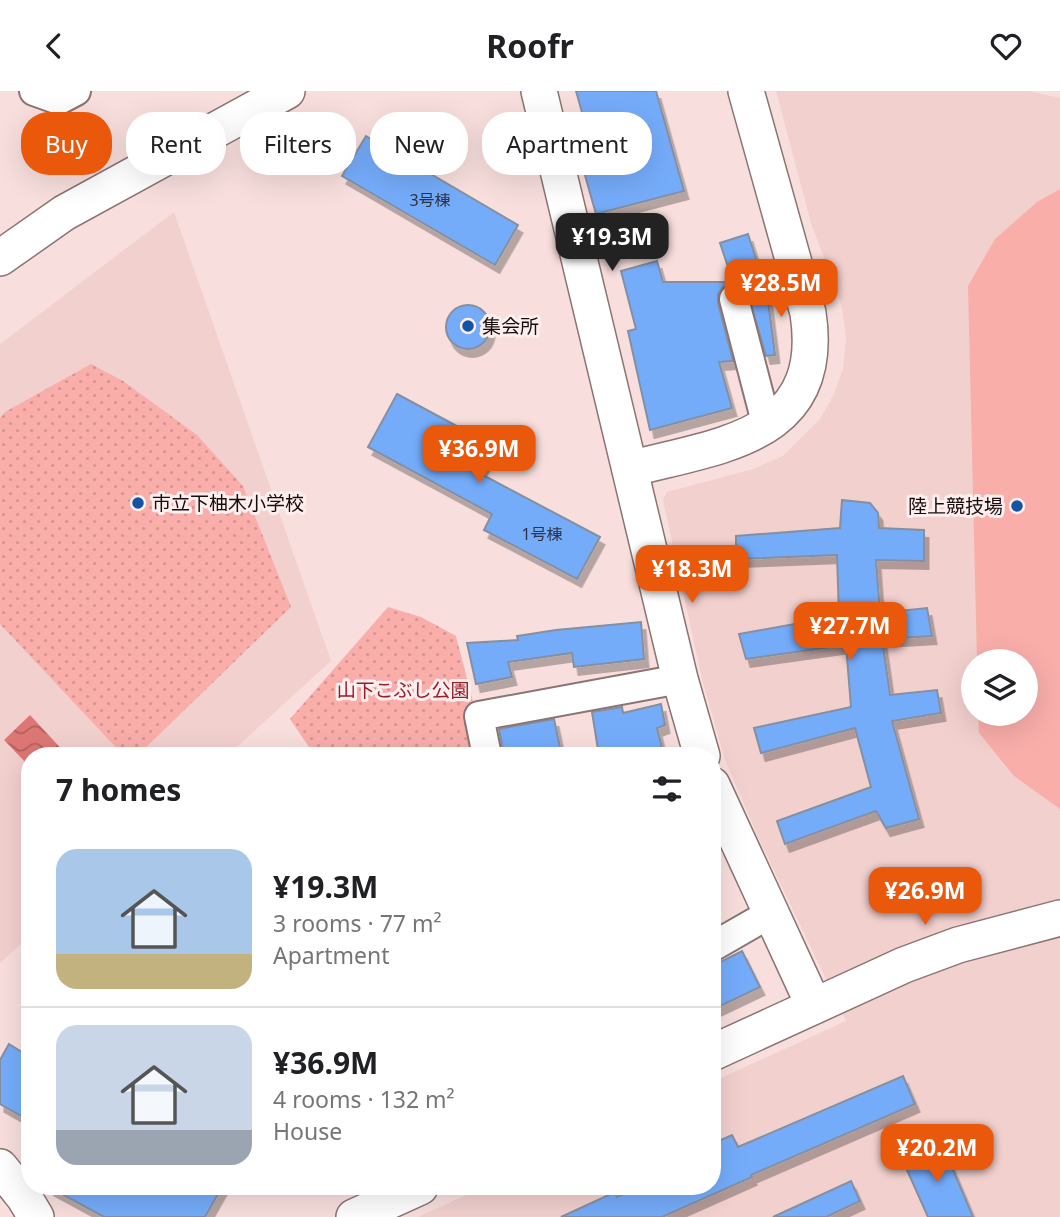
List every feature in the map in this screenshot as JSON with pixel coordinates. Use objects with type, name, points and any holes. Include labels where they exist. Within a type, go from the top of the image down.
[{"type":"street","points":[[34,91],[59,100],[76,91]]},
{"type":"street","points":[[0,258],[64,213],[287,91]]},
{"type":"street","points":[[539,91],[680,679],[699,747]]},
{"type":"street","points":[[630,469],[726,445],[767,426],[781,416],[792,401],[802,384],[808,365],[812,339],[808,313],[746,91]]},
{"type":"street","points":[[734,299],[767,426]]},
{"type":"street","points":[[485,747],[479,716],[680,679]]},
{"type":"street","points":[[721,805],[814,1006]]},
{"type":"street","points":[[721,942],[771,913]]},
{"type":"street","points":[[721,1049],[904,965],[958,945],[1060,918]]},
{"type":"street","points":[[0,1167],[21,1194]]},
{"type":"street","points":[[22,1195],[36,1217]]},
{"type":"street","points":[[354,1217],[402,1195]]},
{"type":"shaded area","points":[[776,91],[1029,91],[1060,98],[1060,1217],[418,1217],[466,1195],[721,1195],[721,1078],[846,1021],[758,837],[724,757],[702,679],[663,500],[667,492],[753,469],[783,456],[820,419],[833,396],[843,369],[846,338],[842,307],[811,223]]},
{"type":"shaded area","name":"市立下柚木小学校","points":[[174,212],[331,661],[237,747],[21,747],[21,944],[0,963],[0,344]]},
{"type":"green space","name":"陸上競技場","points":[[1060,189],[1060,809],[1014,776],[979,733],[979,726],[1038,726],[1038,649],[977,649],[968,286],[995,239],[1037,202]]},
{"type":"green space","points":[[91,364],[123,381],[197,435],[243,486],[291,607],[146,747],[116,747],[0,624],[0,418],[5,412]]},
{"type":"green space","name":"山下こぶし公園","points":[[388,607],[421,617],[456,636],[485,747],[309,747],[290,719]]},
{"type":"water","points":[[30,715],[60,747],[21,747],[21,758],[4,740]]},
{"type":"building","points":[[576,91],[656,91],[684,191],[596,214],[585,175],[652,175],[652,112],[582,112]]},
{"type":"building","points":[[366,136],[370,138],[370,175],[433,175],[518,225],[495,265],[342,176],[356,175],[356,153]]},
{"type":"building","points":[[748,234],[767,293],[775,355],[766,356],[746,288],[738,283],[723,287],[718,294],[718,303],[733,361],[719,362],[732,408],[650,430],[628,331],[636,329],[621,271],[657,261],[663,282],[733,282],[720,243]]},
{"type":"building","name":"集会所","points":[[468,305],[483,312],[490,327],[483,342],[468,349],[453,342],[446,327],[453,312]]},
{"type":"building","points":[[397,394],[494,446],[479,473],[600,537],[577,579],[484,530],[492,514],[368,447]]},
{"type":"building","points":[[842,500],[870,503],[878,513],[879,528],[924,530],[924,561],[876,560],[880,613],[927,608],[932,636],[882,639],[890,695],[937,690],[941,713],[892,721],[919,819],[886,828],[876,811],[785,844],[777,821],[871,787],[855,728],[761,753],[754,728],[851,707],[846,645],[746,659],[739,634],[839,616],[837,555],[736,559],[736,536],[840,528]]},
{"type":"building","points":[[641,622],[644,659],[574,667],[572,653],[508,662],[512,677],[476,684],[467,643],[518,640],[517,636],[556,630]]},
{"type":"building","points":[[661,704],[665,725],[657,728],[662,747],[598,747],[592,712],[622,707],[623,713]]},
{"type":"building","points":[[554,719],[560,747],[502,747],[499,729]]},
{"type":"building","points":[[742,951],[760,987],[721,1006],[721,962]]},
{"type":"building","points":[[9,1044],[21,1051],[21,1116],[0,1104],[0,1060]]},
{"type":"building","points":[[903,1076],[915,1104],[751,1175],[752,1177],[721,1191],[721,1140],[732,1135],[738,1147]]},
{"type":"building","points":[[942,1144],[973,1217],[928,1217],[903,1161]]},
{"type":"building","points":[[851,1181],[860,1201],[826,1217],[773,1217]]},
{"type":"building","points":[[64,1195],[217,1195],[205,1217],[104,1217]]},
{"type":"building","points":[[609,1195],[712,1195],[662,1217],[561,1217]]},
{"type":"place","name":"集会所","points":[[468,326]]},
{"type":"place","name":"市立下柚木小学校","points":[[138,503]]},
{"type":"place","name":"陸上競技場","points":[[1017,506]]}]
